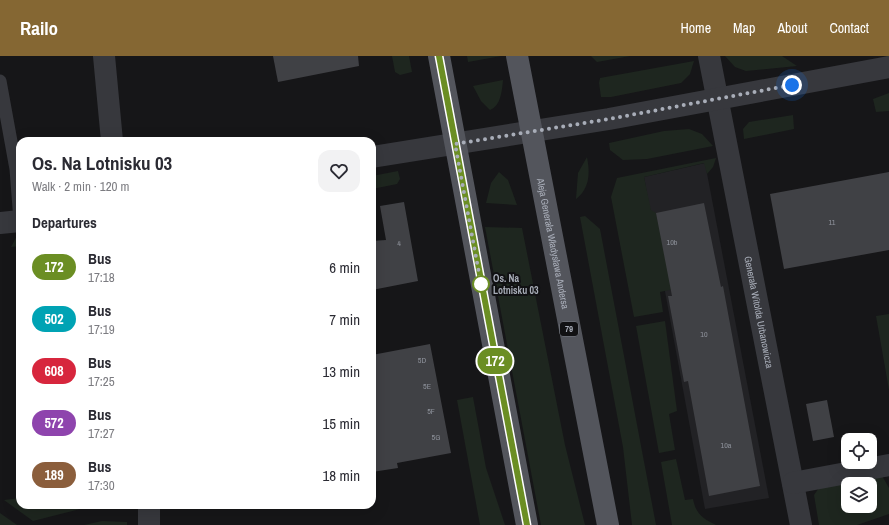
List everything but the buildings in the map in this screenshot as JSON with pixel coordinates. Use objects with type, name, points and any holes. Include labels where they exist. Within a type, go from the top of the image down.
[{"type":"main road","points":[[439,56],[527,525]]},
{"type":"main road","name":"Aleja Generała Władysława Andersa","points":[[517,56],[608,525]]},
{"type":"street","points":[[104,56],[112,137]]},
{"type":"street","name":"Generała Witolda Urbanowicza","points":[[709,56],[800,525]]},
{"type":"street","points":[[376,156],[531,132],[889,67]]},
{"type":"street","points":[[0,223],[16,221]]},
{"type":"street","points":[[793,483],[889,465]]},
{"type":"street","points":[[149,509],[149,525]]},
{"type":"lane","points":[[0,81],[16,168]]},
{"type":"shaded area","points":[[392,56],[409,56],[412,72],[400,75],[395,72]]},
{"type":"shaded area","points":[[467,56],[501,56],[468,62]]},
{"type":"shaded area","points":[[591,56],[630,56],[597,62]]},
{"type":"shaded area","points":[[725,56],[782,56],[797,66],[746,71],[735,67]]},
{"type":"shaded area","points":[[694,61],[690,74],[681,83],[611,97],[601,97],[599,83],[600,78]]},
{"type":"shaded area","points":[[503,80],[499,101],[494,108],[490,110],[481,101],[473,86]]},
{"type":"shaded area","points":[[889,93],[889,111],[876,112],[873,99]]},
{"type":"shaded area","points":[[793,115],[794,129],[744,139],[743,129],[749,122]]},
{"type":"shaded area","points":[[689,129],[702,134],[713,146],[647,159],[623,160],[610,150],[609,143],[664,131]]},
{"type":"shaded area","points":[[587,157],[589,169],[588,180],[581,195],[576,199],[578,173]]},
{"type":"shaded area","points":[[716,158],[713,167],[707,174],[704,163],[644,177],[651,210],[656,213],[669,276],[674,289],[660,292],[663,312],[634,317],[611,197],[617,178]]},
{"type":"shaded area","points":[[705,163],[769,498],[705,509],[644,177]]},
{"type":"shaded area","points":[[398,171],[400,179],[397,184],[376,188],[376,175]]},
{"type":"shaded area","points":[[499,172],[508,180],[517,205],[486,203],[491,183]]},
{"type":"shaded area","points":[[585,216],[600,229],[656,525],[632,525],[623,447],[580,217]]},
{"type":"shaded area","points":[[485,227],[522,228],[565,445],[585,525],[541,525]]},
{"type":"shaded area","points":[[16,238],[16,246],[11,247]]},
{"type":"shaded area","points":[[889,314],[889,390],[876,316]]},
{"type":"shaded area","points":[[665,321],[677,411],[669,414],[675,450],[659,453],[636,326]]},
{"type":"shaded area","points":[[473,397],[486,468],[505,525],[480,525],[457,400]]},
{"type":"shaded area","points":[[676,459],[685,500],[693,499],[700,515],[716,525],[672,525],[661,462]]},
{"type":"shaded area","points":[[881,474],[889,488],[889,514],[857,525],[819,525],[814,495],[819,488],[841,483],[841,513],[877,513],[877,477],[868,477]]},
{"type":"shaded area","points":[[16,498],[16,509],[4,500]]},
{"type":"shaded area","points":[[16,509],[80,509],[33,521]]},
{"type":"shaded area","points":[[0,513],[17,525],[0,525]]},
{"type":"shaded area","points":[[102,521],[127,522],[127,525],[84,525]]},
{"type":"bus line","name":"172","points":[[439,56],[527,525]]},
{"type":"place","name":"Os. Na Lotnisku 03","points":[[481,284]]},
{"type":"route","points":[[481,284],[455,144],[609,119],[792,85]]}]
